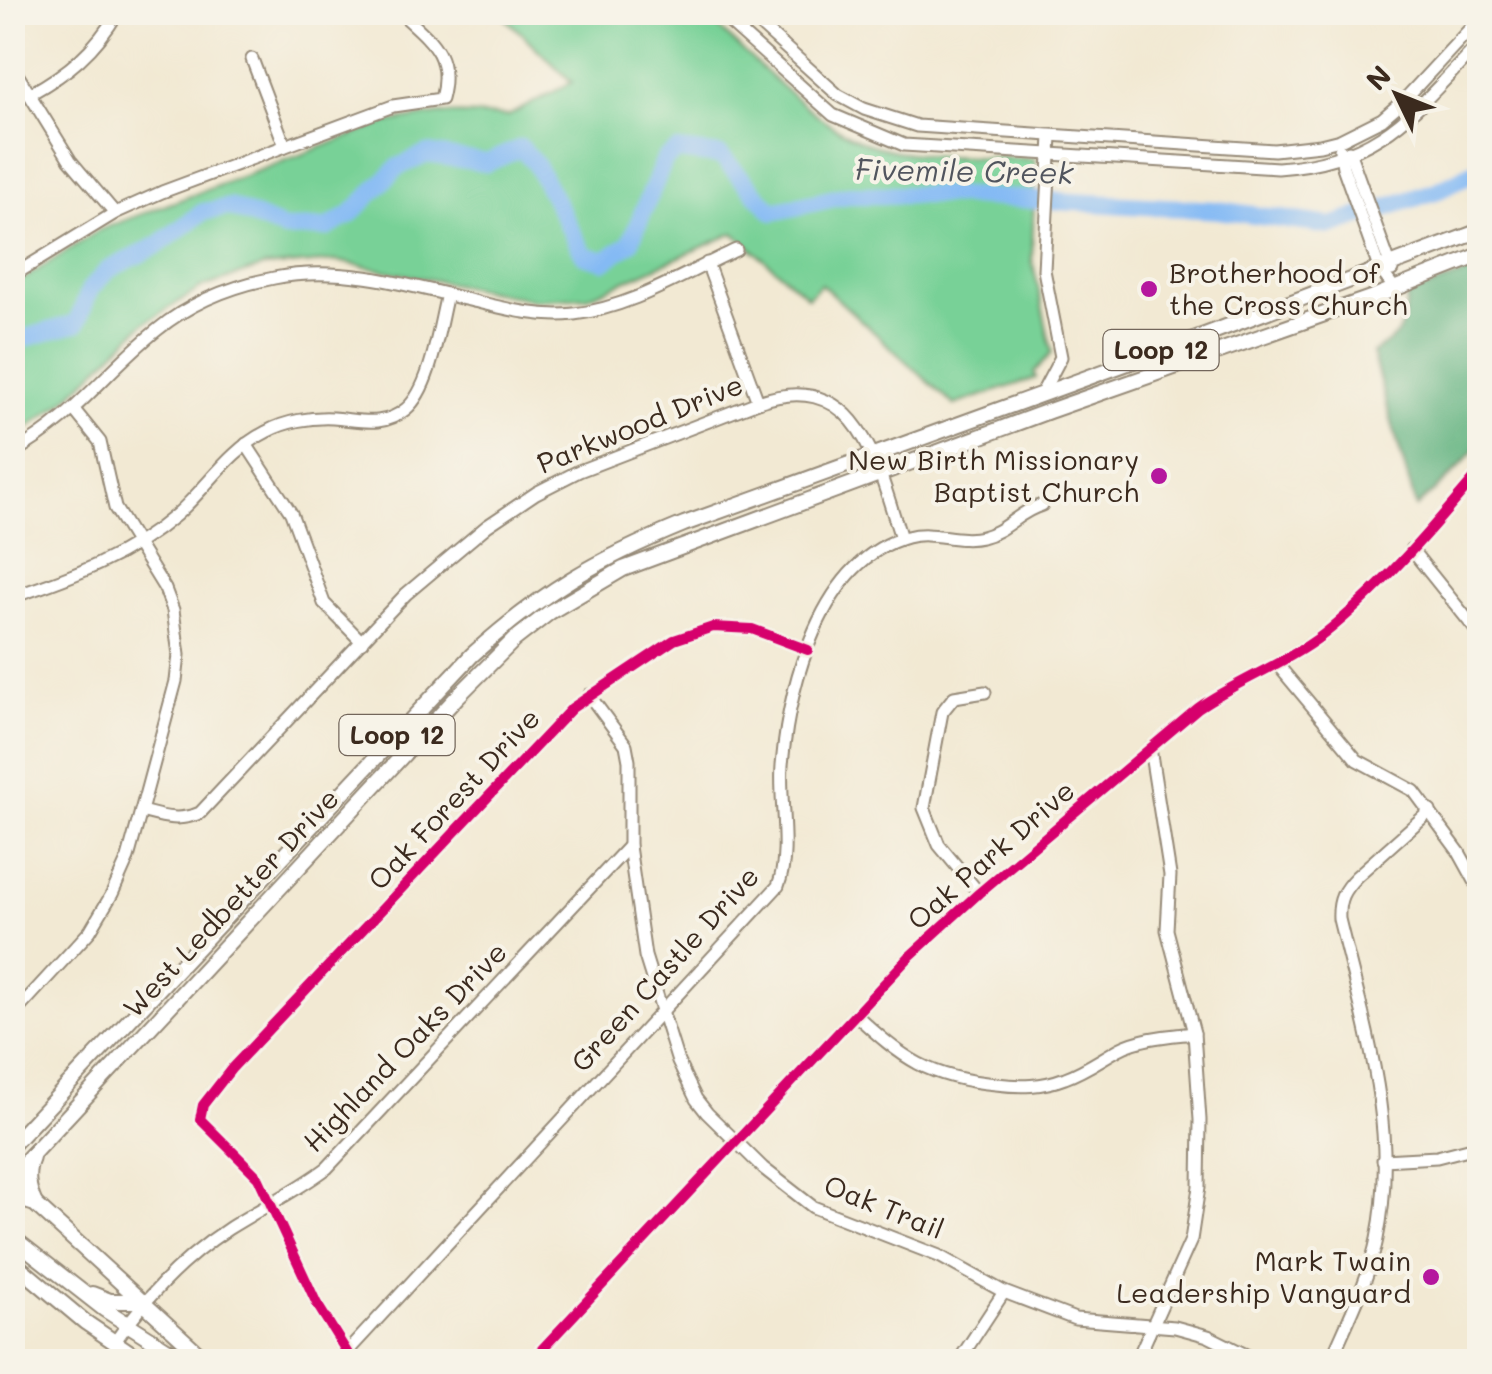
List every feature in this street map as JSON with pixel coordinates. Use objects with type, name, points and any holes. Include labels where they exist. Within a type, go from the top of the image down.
[{"type":"main road","name":"West Ledbetter Drive","points":[[15,1141],[444,685],[538,600],[614,553],[1042,393],[1383,258],[1480,230]]},
{"type":"main road","name":"West Ledbetter Drive","points":[[12,1176],[457,697],[514,640],[550,612],[610,576],[670,550],[1480,256]]},
{"type":"main road","points":[[444,685],[457,697]]},
{"type":"main road","points":[[109,1042],[124,1056]]},
{"type":"main road","points":[[34,1153],[28,1168],[28,1186],[35,1204]]},
{"type":"main road","points":[[12,1197],[35,1204],[208,1362]]},
{"type":"main road","points":[[12,1237],[127,1324],[187,1362]]},
{"type":"main road","points":[[12,1261],[69,1310],[144,1362]]},
{"type":"main road","points":[[80,1290],[110,1301],[145,1301]]},
{"type":"street","points":[[30,94],[80,62],[118,12]]},
{"type":"street","points":[[12,276],[115,214],[162,192],[393,106],[441,99],[446,82],[437,46],[400,12]]},
{"type":"street","points":[[718,12],[832,115],[904,145],[1278,168],[1347,160],[1404,122],[1480,43]]},
{"type":"street","points":[[746,12],[838,95],[918,126],[1274,150],[1340,140],[1365,129],[1393,110],[1480,18]]},
{"type":"street","points":[[252,59],[286,146]]},
{"type":"street","points":[[12,66],[70,160],[115,214]]},
{"type":"street","points":[[1042,393],[1061,357],[1048,296],[1043,243],[1051,136]]},
{"type":"street","points":[[1340,140],[1395,289]]},
{"type":"street","points":[[12,452],[50,431],[75,410],[158,329],[225,291],[274,278],[343,274],[513,311],[574,314],[608,307],[736,250]]},
{"type":"street","points":[[707,263],[758,402]]},
{"type":"street","points":[[12,597],[103,564],[137,544],[176,514],[246,444],[268,430],[292,422],[332,418],[380,422],[407,408],[425,379],[447,294]]},
{"type":"street","name":"Parkwood Drive","points":[[141,811],[172,820],[185,820],[200,812],[435,567],[536,493],[618,454],[758,402],[789,393],[807,394],[852,421],[865,435],[902,538]]},
{"type":"street","points":[[12,1016],[90,931],[120,876],[176,681],[179,654],[173,610],[153,566],[115,508],[100,442],[75,410]]},
{"type":"street","points":[[246,444],[291,513],[324,603],[362,642]]},
{"type":"street","name":"Oak Park Drive","points":[[530,1362],[910,956],[979,893],[1218,694],[1323,635],[1411,549],[1480,472]]},
{"type":"street","name":"Green Castle Drive","points":[[350,1357],[778,886],[783,874],[781,798],[793,700],[822,617],[848,574],[880,548],[902,538],[935,534],[979,538],[992,534],[1028,508],[1042,504]]},
{"type":"street","points":[[1411,549],[1480,635]]},
{"type":"street","name":"Oak Forest Drive","points":[[272,1206],[252,1168],[200,1120],[203,1106],[245,1054],[546,732],[589,695],[674,640],[713,626],[752,630],[808,650]]},
{"type":"street","points":[[1277,664],[1357,760],[1404,784],[1430,811],[1480,890]]},
{"type":"street","points":[[979,893],[939,845],[924,808],[942,712],[954,697],[985,692]]},
{"type":"street","name":"Oak Trail","points":[[589,695],[626,745],[629,846],[645,956],[678,1062],[696,1099],[736,1142],[814,1207],[939,1256],[1004,1292],[1075,1319],[1175,1327],[1208,1336],[1260,1362]]},
{"type":"street","points":[[1136,1362],[1179,1272],[1196,1214],[1200,1120],[1194,1033],[1167,930],[1170,875],[1150,748]]},
{"type":"street","points":[[1330,1362],[1377,1241],[1384,1160],[1375,1064],[1338,903],[1356,876],[1430,811]]},
{"type":"street","name":"Highland Oaks Drive","points":[[114,1343],[145,1301],[208,1243],[302,1188],[346,1148],[629,846]]},
{"type":"street","points":[[855,1014],[893,1048],[929,1070],[966,1081],[1018,1086],[1062,1080],[1146,1039],[1194,1033]]},
{"type":"street","points":[[1384,1160],[1436,1156],[1480,1146]]},
{"type":"street","points":[[272,1206],[309,1290],[350,1357]]},
{"type":"street","points":[[958,1362],[1004,1292]]},
{"type":"street","points":[[763,1362],[784,1357],[800,1362]]},
{"type":"green space","points":[[500,13],[702,13],[802,103],[866,143],[926,155],[1035,159],[1032,259],[1052,353],[1034,372],[1036,378],[954,405],[821,284],[808,297],[734,233],[588,297],[534,300],[336,261],[263,267],[203,287],[143,324],[66,400],[13,438],[13,286],[99,230],[386,123],[440,114],[508,116],[572,82]]},
{"type":"green space","points":[[1479,268],[1479,445],[1416,507],[1372,353],[1399,331],[1407,296]]},
{"type":"waterway","name":"Fivemile Creek","points":[[12,342],[77,323],[90,289],[108,270],[158,245],[203,212],[230,207],[284,229],[327,228],[350,215],[398,167],[427,154],[487,163],[521,148],[535,163],[584,255],[605,261],[630,243],[665,159],[678,151],[721,156],[773,212],[848,195],[948,195],[1218,210],[1331,226],[1439,190],[1480,169]]},
{"type":"cycle path","points":[[530,1362],[910,956],[1198,708],[1324,634],[1406,557],[1480,472]]},
{"type":"cycle path","points":[[353,1362],[317,1304],[258,1177],[200,1119],[203,1105],[232,1068],[572,708],[674,640],[713,627],[752,629],[808,650]]},
{"type":"place","name":"Brotherhood of the Cross Church","points":[[1149,289]]},
{"type":"place","name":"New Birth Missionary Baptist Church","points":[[1159,476]]},
{"type":"place","name":"Mark Twain Leadership Vanguard","points":[[1431,1277]]}]
